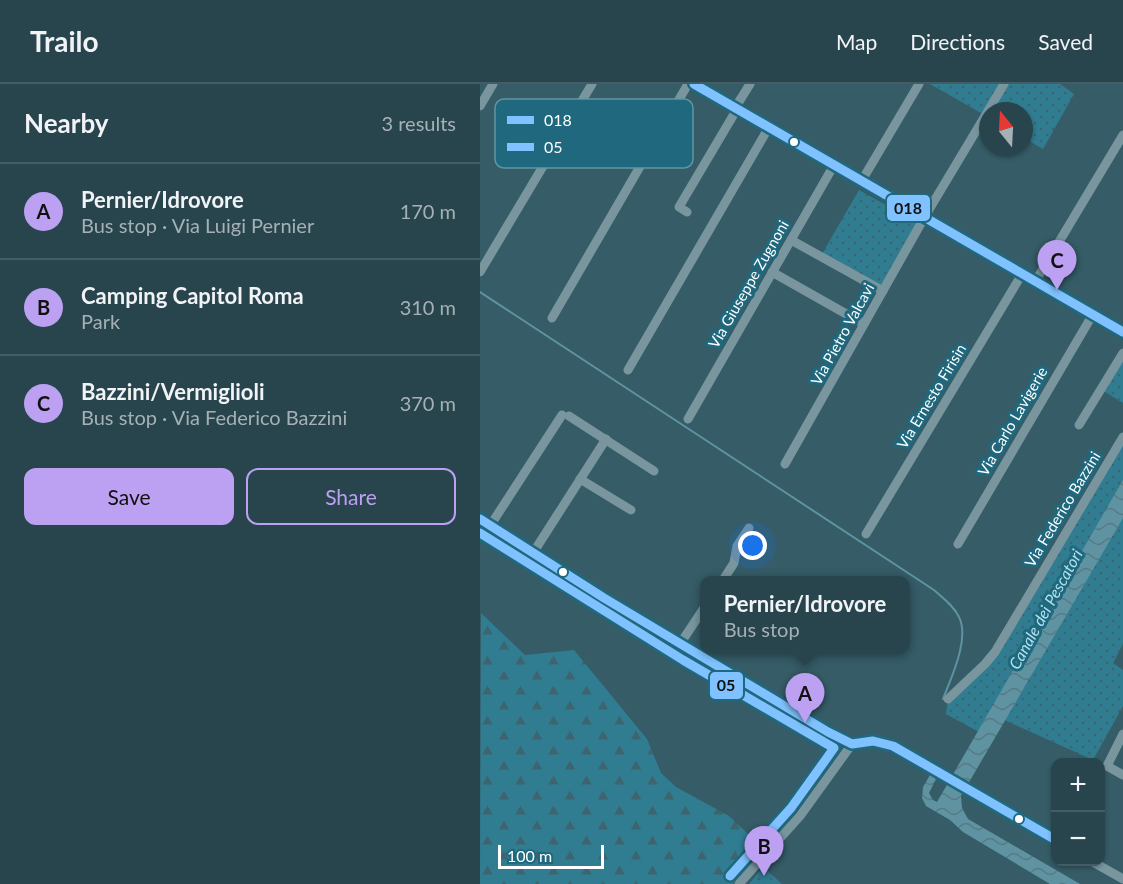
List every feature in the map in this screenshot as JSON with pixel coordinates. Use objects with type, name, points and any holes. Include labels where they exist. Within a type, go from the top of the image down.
[{"type":"street","points":[[480,106],[493,84]]},
{"type":"street","points":[[583,99],[592,84]]},
{"type":"street","points":[[679,99],[688,84]]},
{"type":"street","points":[[694,84],[1123,332]]},
{"type":"street","points":[[687,212],[679,207],[750,84]]},
{"type":"street","points":[[861,182],[919,84]]},
{"type":"street","name":"Via Pietro Valcavi","points":[[993,102],[1004,84]]},
{"type":"street","name":"Via Pietro Valcavi","points":[[785,464],[924,218],[979,126]]},
{"type":"street","points":[[628,370],[769,128]]},
{"type":"street","points":[[1035,282],[1123,135]]},
{"type":"street","name":"Via Giuseppe Zugnoni","points":[[688,419],[834,165]]},
{"type":"street","points":[[480,272],[542,168]]},
{"type":"street","points":[[552,318],[639,168]]},
{"type":"street","points":[[791,240],[883,291]]},
{"type":"street","points":[[772,272],[864,324]]},
{"type":"street","name":"Via Ernesto Firisin","points":[[866,534],[1022,274]]},
{"type":"street","name":"Via Carlo Lavigerie","points":[[958,544],[1093,314]]},
{"type":"street","points":[[1079,425],[1123,354]]},
{"type":"street","points":[[490,526],[566,415],[654,471]]},
{"type":"street","name":"Via Federico Bazzini","points":[[948,699],[978,672],[994,652],[1123,436]]},
{"type":"street","points":[[533,552],[606,439]]},
{"type":"street","points":[[580,478],[631,510]]},
{"type":"street","points":[[480,519],[813,724],[852,744],[865,741],[886,743],[1051,837]]},
{"type":"street","points":[[726,576],[734,563],[737,546],[750,528]]},
{"type":"street","points":[[680,644],[700,615]]},
{"type":"street","points":[[1123,734],[1107,766],[1123,775]]},
{"type":"street","points":[[739,884],[800,816],[852,744]]},
{"type":"street","points":[[1101,866],[1123,879]]},
{"type":"green space","points":[[930,84],[1060,84],[1074,94],[1043,149],[1033,143],[1033,102],[979,102],[979,112]]},
{"type":"green space","points":[[859,190],[918,223],[881,287],[822,254]]},
{"type":"green space","points":[[1123,355],[1123,403],[1102,390]]},
{"type":"green space","points":[[1123,437],[1123,644],[1113,663],[1123,670],[1123,706],[1094,758],[1089,758],[1000,718],[988,737],[946,714],[948,699],[985,664]]},
{"type":"green space","points":[[481,613],[525,655],[574,650],[647,739],[661,773],[676,787],[729,816],[764,849],[733,884],[480,884]]},
{"type":"green space","points":[[763,867],[782,884],[749,884]]},
{"type":"water","points":[[1123,480],[1123,518],[961,796],[962,808],[968,819],[1080,884],[1050,884],[963,832],[950,820],[926,806],[922,798],[923,787],[930,775],[936,779],[929,793],[937,802]]},
{"type":"waterway","points":[[480,292],[945,599],[959,617],[962,636],[958,658],[943,699]]},
{"type":"transit line","name":"018","points":[[694,84],[1123,332]]},
{"type":"transit line","name":"018","points":[[480,519],[604,598],[828,732],[852,744],[873,741],[893,746],[1051,837]]},
{"type":"transit line","name":"05","points":[[480,533],[683,660],[834,748],[791,808],[730,876]]},
{"type":"place","name":"Bazzini/Vermiglioli","points":[[1057,290]]},
{"type":"place","name":"Pernier/Idrovore","points":[[805,723]]},
{"type":"place","name":"Camping Capitol Roma","points":[[764,876]]},
{"type":"water label","name":"Canale dei Pescatori","points":[[1045,609]]}]
